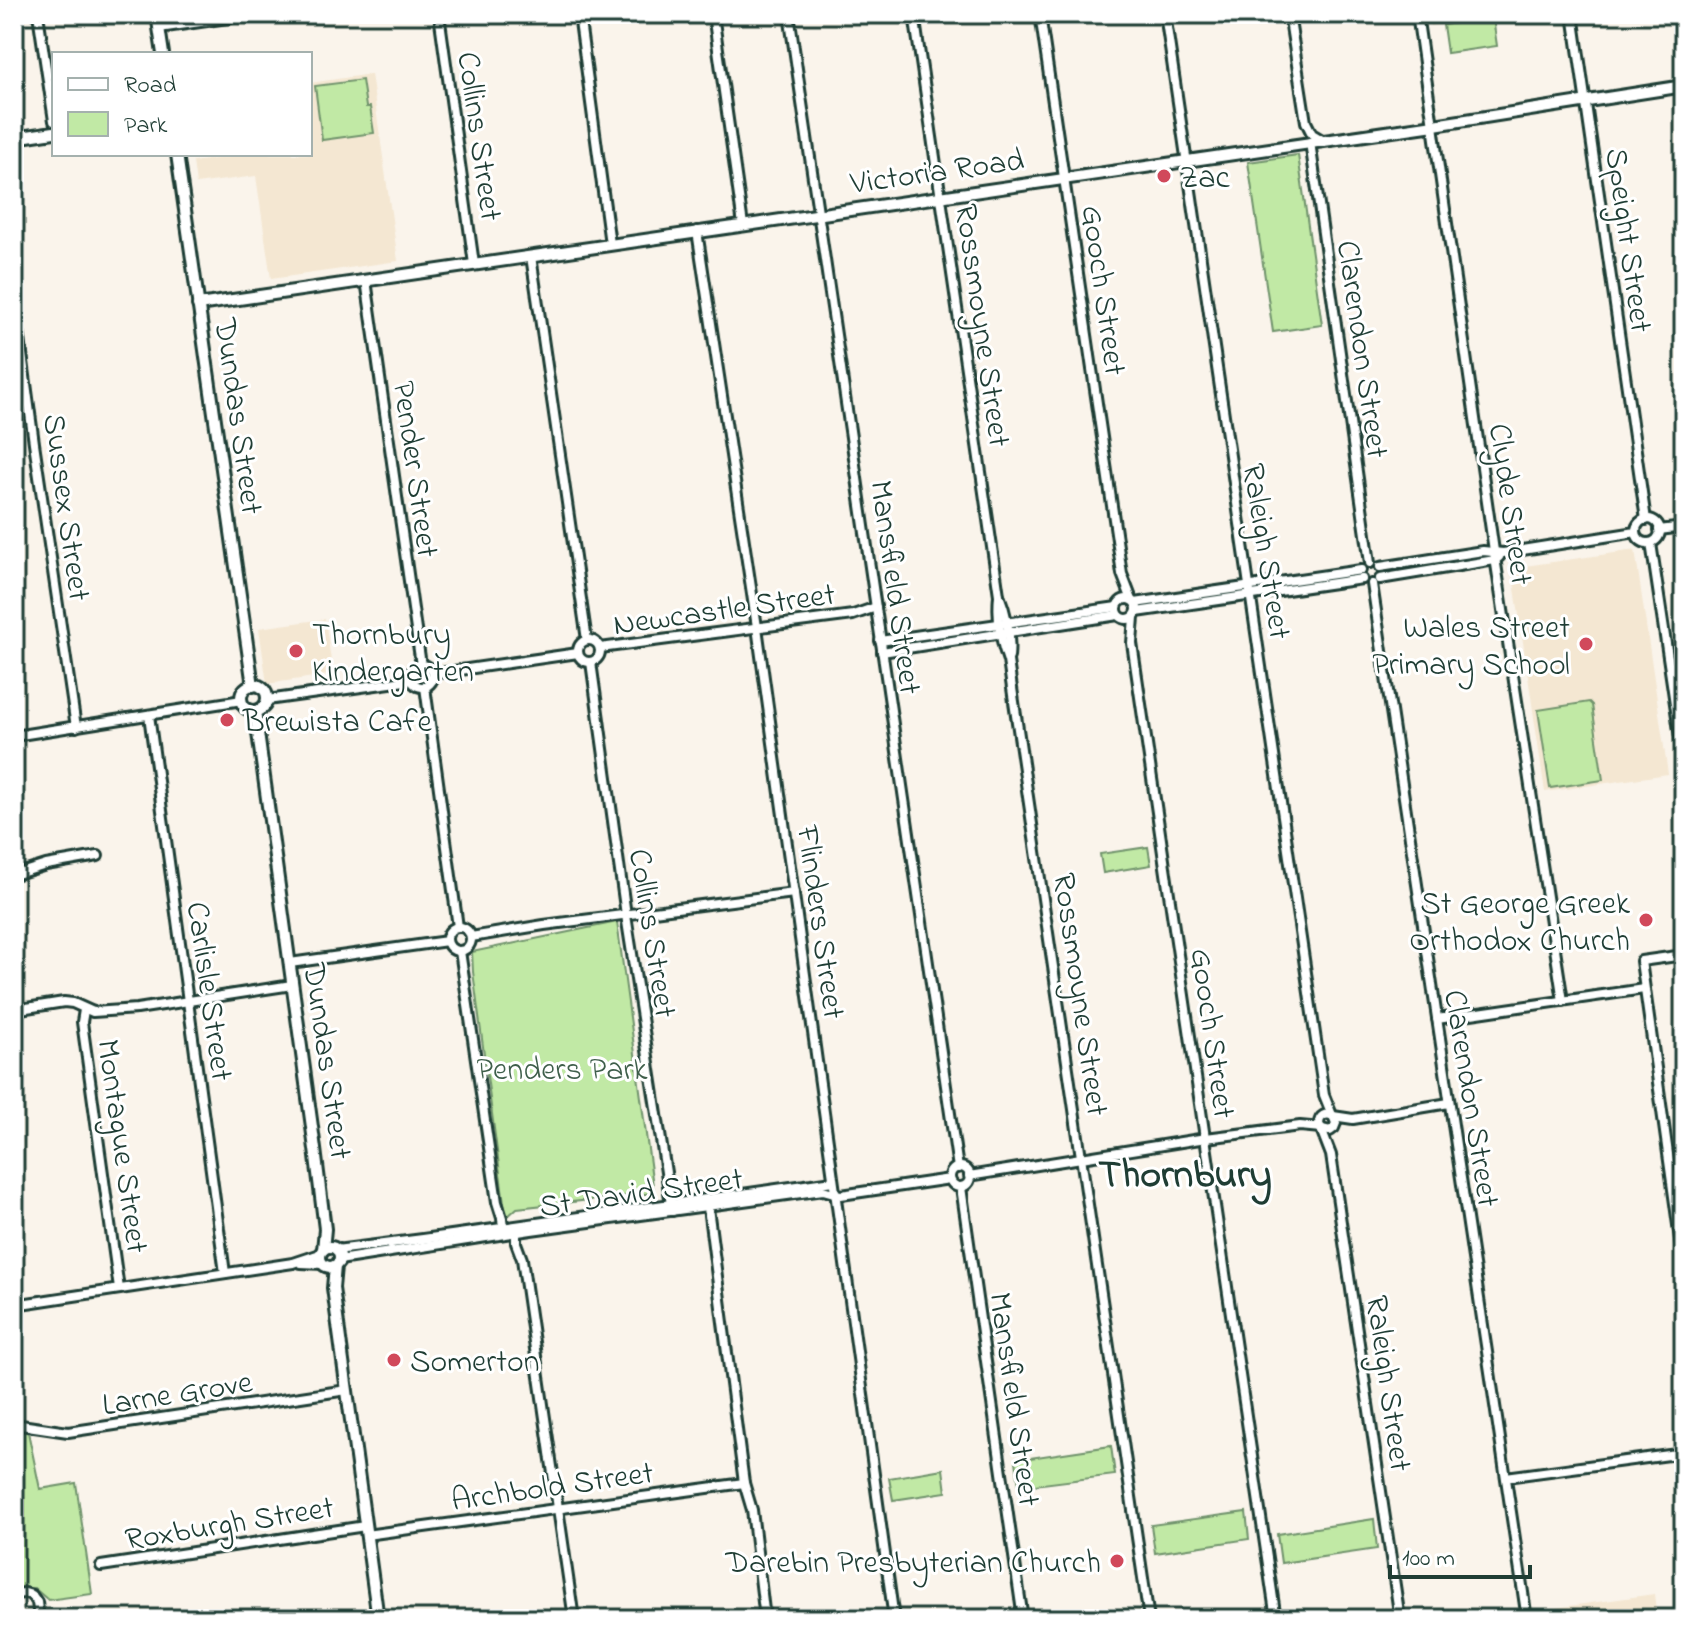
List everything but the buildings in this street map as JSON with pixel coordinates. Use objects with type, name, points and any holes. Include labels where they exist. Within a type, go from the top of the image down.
[{"type":"street","points":[[38,14],[52,108]]},
{"type":"street","points":[[157,14],[163,52]]},
{"type":"street","points":[[159,28],[255,14]]},
{"type":"street","name":"Collins Street","points":[[439,14],[474,264]]},
{"type":"street","points":[[579,14],[610,244]]},
{"type":"street","points":[[713,14],[743,225]]},
{"type":"street","name":"Mansfield Street","points":[[789,14],[958,1168]]},
{"type":"street","name":"Rossmoyne Street","points":[[914,14],[999,595],[998,610],[1010,645],[1008,661],[1149,1619]]},
{"type":"street","name":"Gooch Street","points":[[1040,14],[1122,574],[1135,608],[1132,643],[1276,1619]]},
{"type":"street","name":"Raleigh Street","points":[[1165,14],[1324,1095],[1333,1116]]},
{"type":"street","points":[[1289,14],[1306,122],[1316,141]]},
{"type":"street","name":"Clyde Street","points":[[1417,14],[1563,1001]]},
{"type":"street","name":"Speight Street","points":[[1573,14],[1646,520]]},
{"type":"street","name":"Victoria Road","points":[[198,305],[1684,86]]},
{"type":"street","points":[[14,138],[52,132]]},
{"type":"street","name":"Clarendon Street","points":[[1316,141],[1370,563]]},
{"type":"street","name":"Dundas Street","points":[[177,156],[253,686]]},
{"type":"street","name":"Flinders Street","points":[[697,231],[757,627],[894,1619]]},
{"type":"street","name":"Collins Street","points":[[531,256],[587,640]]},
{"type":"street","name":"Pender Street","points":[[366,280],[421,665]]},
{"type":"street","name":"Sussex Street","points":[[14,294],[76,727]]},
{"type":"street","points":[[1636,532],[1640,522],[1656,523],[1658,536],[1651,543]]},
{"type":"street","points":[[1659,530],[1684,527]]},
{"type":"street","points":[[1135,608],[1361,575],[1376,582],[1497,555],[1636,532]]},
{"type":"street","points":[[1636,532],[1641,541],[1651,543]]},
{"type":"street","points":[[1651,543],[1684,764]]},
{"type":"street","points":[[1361,575],[1364,565],[1370,563],[1380,567],[1483,551],[1497,555]]},
{"type":"street","points":[[1376,582],[1382,573],[1380,567]]},
{"type":"street","name":"Gooch Street","points":[[1122,574],[1119,611],[1132,643]]},
{"type":"street","name":"Clarendon Street","points":[[1376,582],[1449,1103],[1527,1619]]},
{"type":"street","points":[[882,652],[1119,611],[1126,599],[1135,608]]},
{"type":"street","points":[[1119,611],[1128,620],[1135,608]]},
{"type":"street","points":[[880,641],[1003,622],[1119,611]]},
{"type":"street","name":"Newcastle Street","points":[[600,648],[876,612]]},
{"type":"street","points":[[587,640],[600,648],[597,659],[591,662],[584,661],[578,653],[579,646],[587,640]]},
{"type":"street","name":"Newcastle Street","points":[[433,674],[578,653]]},
{"type":"street","name":"Collins Street","points":[[591,662],[626,915],[672,1207]]},
{"type":"street","points":[[421,665],[430,668],[433,674],[432,681],[425,687],[416,685],[412,680],[413,670],[421,665]]},
{"type":"street","points":[[1672,679],[1684,677]]},
{"type":"street","points":[[267,700],[412,680]]},
{"type":"street","points":[[253,686],[263,689],[267,700],[262,709],[255,711],[245,707],[242,700],[243,692],[253,686]]},
{"type":"street","points":[[425,687],[458,927]]},
{"type":"street","points":[[14,736],[242,700]]},
{"type":"street","name":"Dundas Street","points":[[255,711],[378,1619]]},
{"type":"street","name":"Carlisle Street","points":[[149,715],[225,1273]]},
{"type":"street","points":[[14,875],[46,865],[98,856]]},
{"type":"street","points":[[471,937],[794,893]]},
{"type":"street","points":[[458,927],[466,929],[471,937],[470,945],[460,951],[452,949],[447,941],[449,933],[458,927]]},
{"type":"street","points":[[290,963],[447,941]]},
{"type":"street","points":[[460,951],[501,1231]]},
{"type":"street","points":[[1684,955],[1641,961],[1684,1268]]},
{"type":"street","points":[[14,1010],[64,1002],[97,1012],[137,1009],[292,985]]},
{"type":"street","points":[[1437,1019],[1644,989]]},
{"type":"street","name":"Montague Street","points":[[84,1010],[82,1022],[119,1289]]},
{"type":"street","name":"Raleigh Street","points":[[1321,1117],[1324,1095]]},
{"type":"street","points":[[969,1176],[1304,1125],[1325,1114],[1348,1119],[1449,1103]]},
{"type":"street","points":[[1333,1116],[1336,1120],[1334,1127]]},
{"type":"street","points":[[1321,1117],[1321,1129]]},
{"type":"street","points":[[1304,1125],[1327,1131],[1348,1119]]},
{"type":"street","name":"Raleigh Street","points":[[1331,1155],[1334,1127]]},
{"type":"street","name":"Raleigh Street","points":[[1321,1129],[1331,1155],[1400,1619]]},
{"type":"street","points":[[958,1168],[964,1168],[969,1176],[967,1184],[961,1187],[950,1179],[951,1173],[958,1168]]},
{"type":"street","name":"St David Street","points":[[708,1202],[824,1190],[841,1195],[950,1179]]},
{"type":"street","name":"St David Street","points":[[14,1305],[833,1181]]},
{"type":"street","name":"Mansfield Street","points":[[961,1187],[1023,1619]]},
{"type":"street","points":[[708,1202],[765,1619]]},
{"type":"street","points":[[518,1230],[574,1619]]},
{"type":"street","name":"Larne Grove","points":[[14,1424],[68,1432],[347,1390]]},
{"type":"street","points":[[1506,1477],[1684,1453]]},
{"type":"street","name":"Archbold Street","points":[[366,1530],[558,1509],[744,1483]]},
{"type":"street","name":"Roxburgh Street","points":[[101,1566],[366,1530]]},
{"type":"street","points":[[14,1594],[32,1595],[37,1602],[39,1619]]},
{"type":"shaded area","points":[[1428,14],[1492,14],[1493,16],[1430,26]]},
{"type":"shaded area","points":[[371,74],[398,261],[271,279],[256,176],[196,184],[193,162],[234,156],[312,156],[312,83]]},
{"type":"shaded area","name":"Wales Street Primary School","points":[[1635,550],[1668,774],[1545,792],[1512,568]]},
{"type":"shaded area","name":"Thornbury Kindergarten","points":[[325,619],[333,674],[267,684],[259,628]]},
{"type":"shaded area","points":[[1654,1594],[1657,1619],[1535,1619],[1534,1611]]},
{"type":"green space","points":[[1493,18],[1497,46],[1447,53],[1443,25]]},
{"type":"green space","points":[[362,80],[374,133],[322,140],[315,86]]},
{"type":"green space","points":[[1298,155],[1322,325],[1273,332],[1248,162]]},
{"type":"green space","points":[[1589,702],[1592,705],[1603,780],[1550,788],[1538,710]]},
{"type":"green space","points":[[1148,847],[1151,865],[1103,873],[1100,854]]},
{"type":"green space","name":"Penders Park","points":[[617,922],[654,1193],[517,1208],[506,1218],[472,952]]},
{"type":"green space","points":[[14,1430],[28,1432],[40,1489],[76,1483],[92,1594],[48,1600],[34,1588],[14,1589]]},
{"type":"green space","points":[[1111,1446],[1115,1475],[1019,1487],[1016,1460]]},
{"type":"green space","points":[[943,1469],[946,1492],[893,1500],[889,1478]]},
{"type":"green space","points":[[1246,1512],[1249,1539],[1155,1553],[1151,1525]]},
{"type":"green space","points":[[1374,1519],[1377,1549],[1281,1563],[1277,1534]]},
{"type":"place","name":"Zac","points":[[1164,176]]},
{"type":"place","name":"Wales Street Primary School","points":[[1586,644]]},
{"type":"place","name":"Thornbury Kindergarten","points":[[296,651]]},
{"type":"place","name":"Brewista Cafe","points":[[227,720]]},
{"type":"place","name":"St George Greek Orthodox Church","points":[[1646,920]]},
{"type":"place","name":"Somerton","points":[[394,1360]]},
{"type":"place","name":"Darebin Presbyterian Church","points":[[1117,1561]]},
{"type":"district","name":"Thornbury","points":[[1185,1172]]}]
